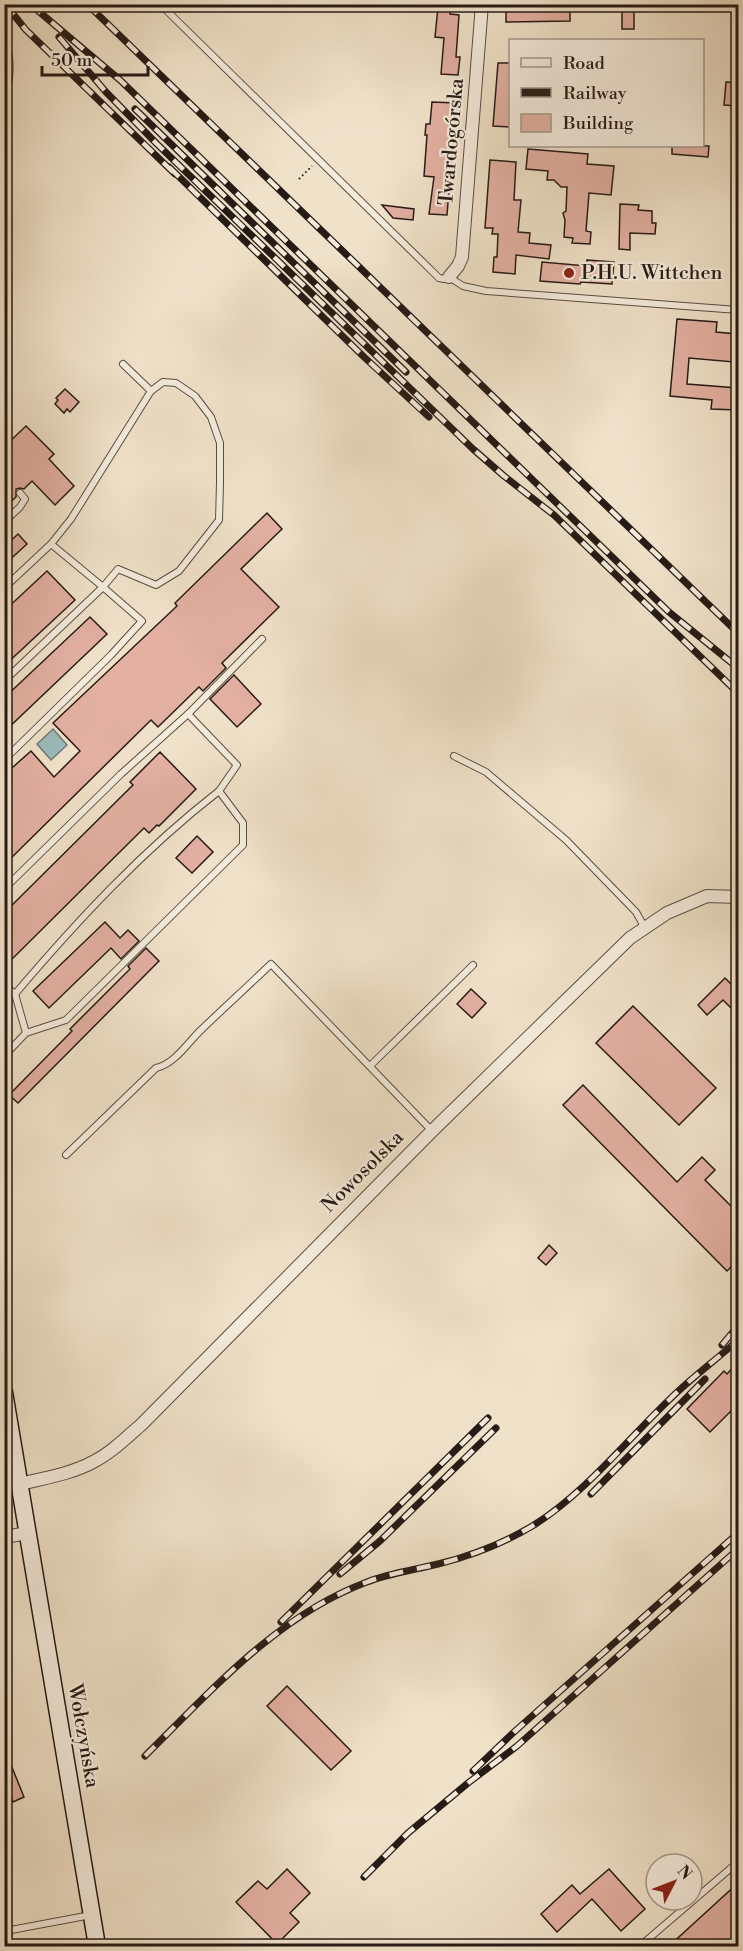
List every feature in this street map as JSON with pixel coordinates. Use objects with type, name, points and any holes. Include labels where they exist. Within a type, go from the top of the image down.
[{"type":"street","name":"Twardogórska","points":[[448,277],[458,266],[462,257],[482,4]]},
{"type":"street","name":"Nowosolska","points":[[20,1484],[83,1467],[118,1445],[142,1424],[432,1131],[630,938],[667,913],[706,896],[738,897]]},
{"type":"street","name":"Wołczyńska","points":[[4,1392],[97,1947]]},
{"type":"street","points":[[4,1537],[28,1533]]},
{"type":"lane","points":[[160,4],[439,278],[448,277],[463,286],[486,291],[738,310]]},
{"type":"lane","points":[[4,38],[11,68],[4,100]]},
{"type":"lane","points":[[123,364],[152,391]]},
{"type":"lane","points":[[4,588],[51,544],[71,519],[152,391],[163,382],[176,383],[195,396],[211,417],[220,443],[219,520],[178,571],[156,585],[118,569],[103,587],[4,681]]},
{"type":"lane","points":[[4,522],[25,499],[20,493]]},
{"type":"lane","points":[[4,760],[111,655],[142,621],[51,544]]},
{"type":"lane","points":[[4,889],[121,774],[188,714],[262,639]]},
{"type":"lane","points":[[15,994],[78,921],[178,822],[219,791],[237,765],[188,714]]},
{"type":"lane","points":[[454,756],[486,772],[566,840],[636,912],[645,928]]},
{"type":"lane","points":[[4,1056],[26,1033],[66,1020],[243,845],[243,823],[219,791]]},
{"type":"lane","points":[[66,1155],[156,1068],[165,1066],[176,1056],[200,1030],[271,964],[432,1131]]},
{"type":"lane","points":[[370,1066],[473,965]]},
{"type":"lane","points":[[4,985],[15,994],[26,1033]]},
{"type":"lane","points":[[640,1947],[738,1862]]},
{"type":"lane","points":[[4,1939],[11,1930],[92,1915]]},
{"type":"path","points":[[299,179],[314,164]]},
{"type":"water","points":[[53,729],[67,745],[51,760],[37,744]]},
{"type":"building","points":[[506,4],[529,4],[529,9],[570,7],[570,21],[506,22]]},
{"type":"building","points":[[438,7],[450,8],[450,14],[459,15],[456,57],[460,57],[458,75],[441,74],[444,38],[435,37]]},
{"type":"building","points":[[622,8],[634,8],[634,29],[622,29]]},
{"type":"building","points":[[498,63],[509,63],[509,127],[493,126]]},
{"type":"building","points":[[726,82],[738,83],[738,106],[724,105]]},
{"type":"building","points":[[432,102],[456,103],[447,215],[429,214],[434,177],[424,176],[427,135],[425,135],[426,124],[430,124]]},
{"type":"building","points":[[709,146],[708,157],[672,154],[672,147]]},
{"type":"building","points":[[528,149],[588,154],[587,164],[614,166],[611,195],[589,193],[586,231],[591,232],[590,244],[572,243],[573,238],[564,237],[563,213],[566,211],[567,187],[561,187],[554,180],[547,180],[548,171],[526,169]]},
{"type":"building","points":[[490,160],[516,162],[514,200],[521,200],[518,232],[530,233],[529,243],[551,245],[549,259],[516,255],[515,274],[493,272],[494,257],[497,257],[498,234],[492,234],[493,228],[485,228]]},
{"type":"building","points":[[620,204],[639,205],[638,210],[652,211],[652,223],[656,223],[655,234],[630,233],[630,250],[619,249]]},
{"type":"building","points":[[382,205],[414,209],[413,220],[393,218]]},
{"type":"building","points":[[587,260],[614,262],[612,284],[540,281],[542,262],[587,266]]},
{"type":"building","points":[[677,319],[717,322],[716,332],[737,334],[734,362],[689,358],[687,384],[738,388],[737,410],[711,409],[712,400],[670,396]]},
{"type":"building","points":[[65,389],[79,402],[70,412],[67,409],[64,413],[55,404],[58,400],[56,398]]},
{"type":"building","points":[[26,426],[54,454],[49,459],[74,486],[55,505],[32,481],[24,489],[16,489],[16,497],[4,508],[4,447]]},
{"type":"building","points":[[267,513],[282,529],[241,569],[279,607],[222,663],[226,668],[203,691],[199,687],[158,727],[151,720],[4,865],[4,831],[9,826],[4,821],[4,775],[31,751],[54,777],[80,751],[53,723],[177,606],[175,603]]},
{"type":"building","points":[[18,534],[27,544],[4,565],[4,547]]},
{"type":"building","points":[[47,571],[75,600],[4,666],[4,611]]},
{"type":"building","points":[[90,617],[107,634],[4,732],[4,698]]},
{"type":"building","points":[[234,675],[261,704],[237,727],[210,699]]},
{"type":"building","points":[[160,752],[196,789],[159,826],[157,825],[149,833],[144,828],[4,967],[4,913],[133,785],[130,782]]},
{"type":"building","points":[[197,836],[213,852],[192,873],[176,858]]},
{"type":"building","points":[[105,922],[120,938],[128,930],[139,941],[121,959],[111,948],[49,1008],[33,991]]},
{"type":"building","points":[[146,948],[159,961],[18,1103],[9,1095],[130,969],[128,966]]},
{"type":"building","points":[[725,978],[738,991],[738,1015],[723,1000],[707,1015],[698,1005]]},
{"type":"building","points":[[471,989],[486,1003],[472,1018],[457,1004]]},
{"type":"building","points":[[633,1006],[716,1088],[679,1125],[596,1043]]},
{"type":"building","points":[[583,1085],[677,1182],[702,1157],[715,1170],[705,1180],[738,1213],[738,1260],[727,1271],[563,1105]]},
{"type":"building","points":[[549,1245],[557,1253],[546,1265],[538,1258]]},
{"type":"building","points":[[738,1362],[738,1404],[710,1432],[687,1409],[724,1371],[727,1374]]},
{"type":"building","points":[[287,1686],[351,1751],[331,1770],[267,1706]]},
{"type":"building","points":[[5,1750],[24,1797],[13,1802],[11,1796],[4,1799]]},
{"type":"building","points":[[287,1869],[310,1893],[290,1913],[299,1922],[277,1944],[236,1902],[258,1881],[267,1889]]},
{"type":"building","points":[[609,1869],[644,1910],[621,1931],[592,1899],[557,1932],[541,1914],[572,1885],[580,1894]]},
{"type":"building","points":[[738,1883],[738,1947],[668,1947]]},
{"type":"railway","points":[[5,4],[26,30],[175,174]]},
{"type":"railway","points":[[30,4],[120,80],[669,612],[738,668]]},
{"type":"railway","points":[[87,4],[738,633]]},
{"type":"railway","points":[[59,37],[106,92],[157,144],[473,449],[554,515],[738,693]]},
{"type":"railway","points":[[135,109],[406,372]]},
{"type":"railway","points":[[169,167],[364,357],[429,417]]},
{"type":"railway","points":[[722,1345],[738,1326]]},
{"type":"railway","points":[[145,1756],[247,1657],[304,1614],[335,1596],[367,1582],[475,1553],[523,1532],[553,1512],[588,1482],[678,1391],[738,1340]]},
{"type":"railway","points":[[591,1494],[705,1379]]},
{"type":"railway","points":[[281,1622],[488,1418]]},
{"type":"railway","points":[[340,1574],[380,1541],[496,1428]]},
{"type":"railway","points":[[473,1771],[738,1533]]},
{"type":"railway","points":[[364,1877],[408,1833],[517,1746],[738,1549]]},
{"type":"place","name":"P.H.U. Wittchen","points":[[569,273]]}]
